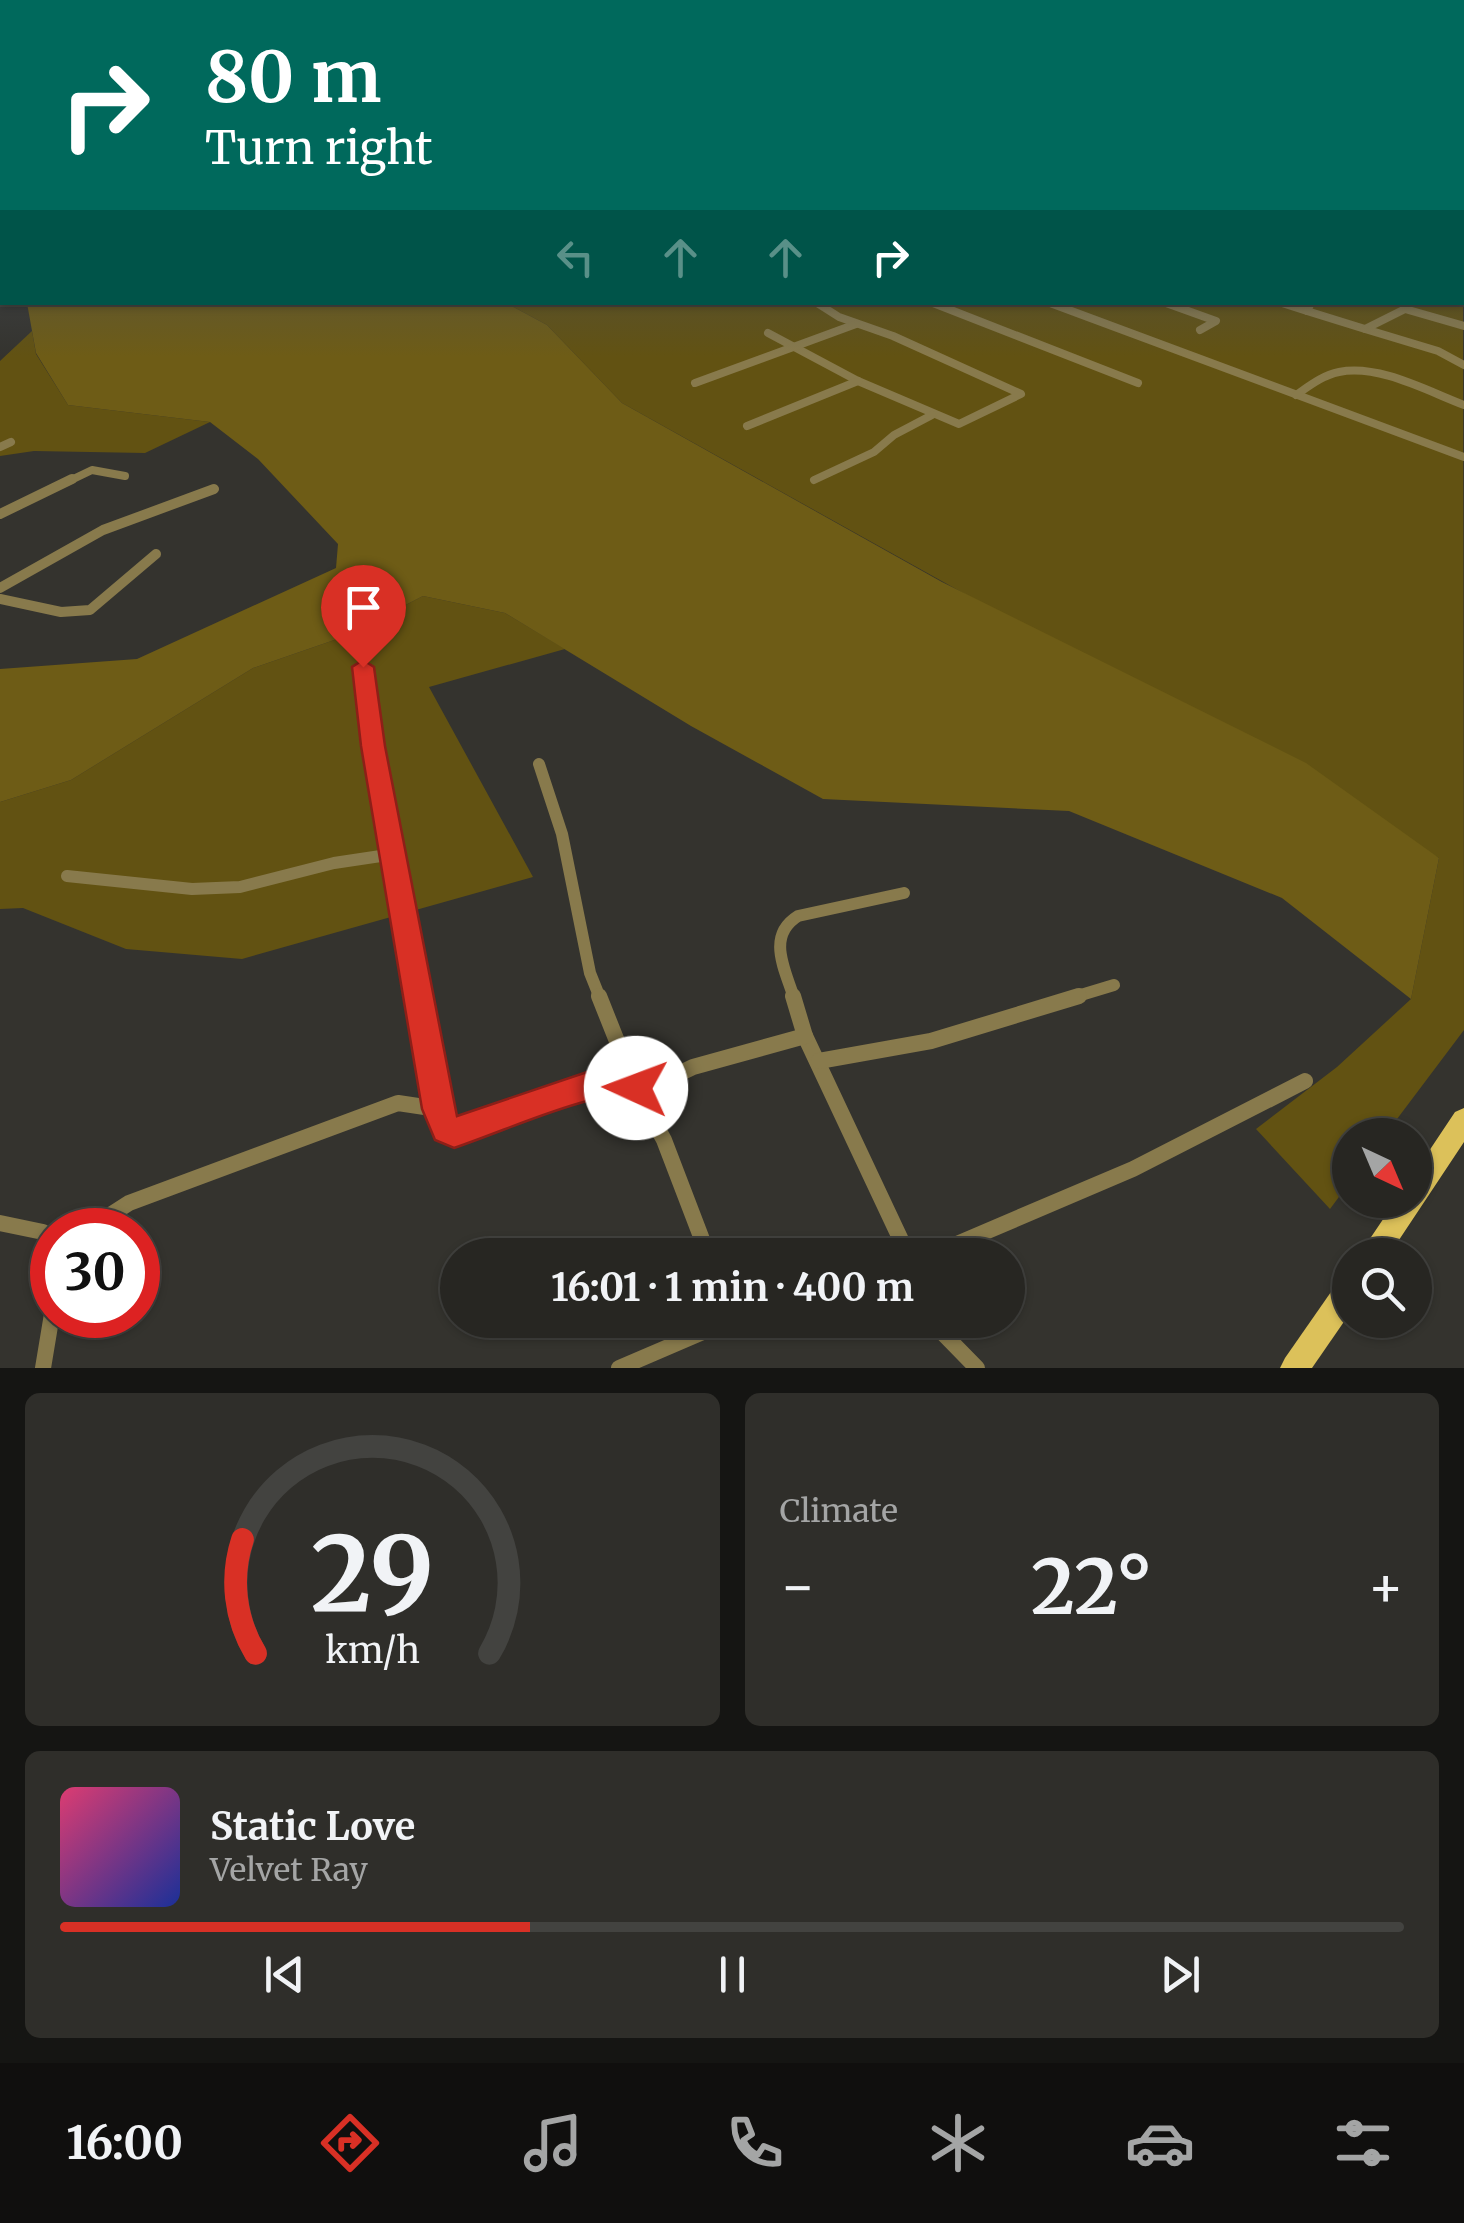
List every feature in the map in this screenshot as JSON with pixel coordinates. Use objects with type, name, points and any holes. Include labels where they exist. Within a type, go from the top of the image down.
[{"type":"main road","points":[[1432,1168],[1464,1120]]},
{"type":"main road","points":[[1295,1368],[1332,1314]]},
{"type":"street","points":[[768,332],[858,382],[912,402],[932,415],[963,424],[1022,394],[839,317],[821,305]]},
{"type":"street","points":[[940,305],[1138,383]]},
{"type":"street","points":[[1057,305],[1464,457]]},
{"type":"street","points":[[1173,305],[1216,321],[1200,330]]},
{"type":"street","points":[[1309,307],[1438,351],[1464,365]]},
{"type":"street","points":[[1365,329],[1405,309],[1464,326]]},
{"type":"street","points":[[694,384],[860,323]]},
{"type":"street","points":[[1296,395],[1327,376],[1349,370],[1404,384],[1464,406]]},
{"type":"street","points":[[747,426],[858,382]]},
{"type":"street","points":[[814,480],[874,452],[894,435],[932,415]]},
{"type":"street","points":[[0,447],[11,442]]},
{"type":"street","points":[[0,514],[92,470],[125,476]]},
{"type":"street","points":[[0,588],[32,565],[82,539],[214,489]]},
{"type":"street","points":[[0,599],[61,612],[90,610],[156,554]]},
{"type":"street","points":[[363,667],[373,746],[438,1109],[446,1129],[454,1133],[587,1087],[613,1082],[636,1088]]},
{"type":"street","points":[[539,764],[562,834],[584,954],[636,1088],[647,1105],[701,1238]]},
{"type":"street","points":[[66,876],[192,889],[240,887],[334,863],[394,854]]},
{"type":"street","points":[[900,1238],[804,1036],[778,944],[786,922],[798,916],[904,893]]},
{"type":"street","points":[[819,1061],[931,1042],[1114,984]]},
{"type":"street","points":[[647,1105],[668,1079],[693,1067],[804,1036]]},
{"type":"street","points":[[971,1238],[1133,1169],[1306,1081]]},
{"type":"street","points":[[120,1208],[398,1102],[438,1109]]},
{"type":"street","points":[[0,1222],[30,1229]]},
{"type":"street","points":[[43,1368],[48,1338]]},
{"type":"street","points":[[618,1368],[689,1338]]},
{"type":"street","points":[[948,1338],[978,1368]]},
{"type":"shaded area","points":[[27,305],[510,305],[547,325],[622,403],[942,582],[1306,763],[1439,858],[1411,999],[1282,898],[1069,811],[823,799],[691,726],[505,613],[423,596],[343,637],[253,668],[71,780],[0,802],[0,669],[137,659],[336,568],[338,544],[258,459],[210,422],[68,405],[36,353]]},
{"type":"shaded area","points":[[510,305],[1463,305],[1464,1030],[1398,1118],[1332,1118],[1330,1209],[1256,1129],[1337,1067],[1411,999],[1439,858],[622,403],[547,325]]},
{"type":"shaded area","points":[[32,331],[36,354],[68,405],[210,422],[145,453],[34,451],[0,456],[0,361]]},
{"type":"shaded area","points":[[423,596],[505,613],[565,649],[429,687],[533,877],[242,959],[126,949],[23,908],[0,909],[0,802],[71,780],[253,668],[343,637]]},
{"type":"route","points":[[363,667],[406,938],[438,1109],[446,1129],[454,1133],[587,1087],[613,1082],[636,1088]]}]
